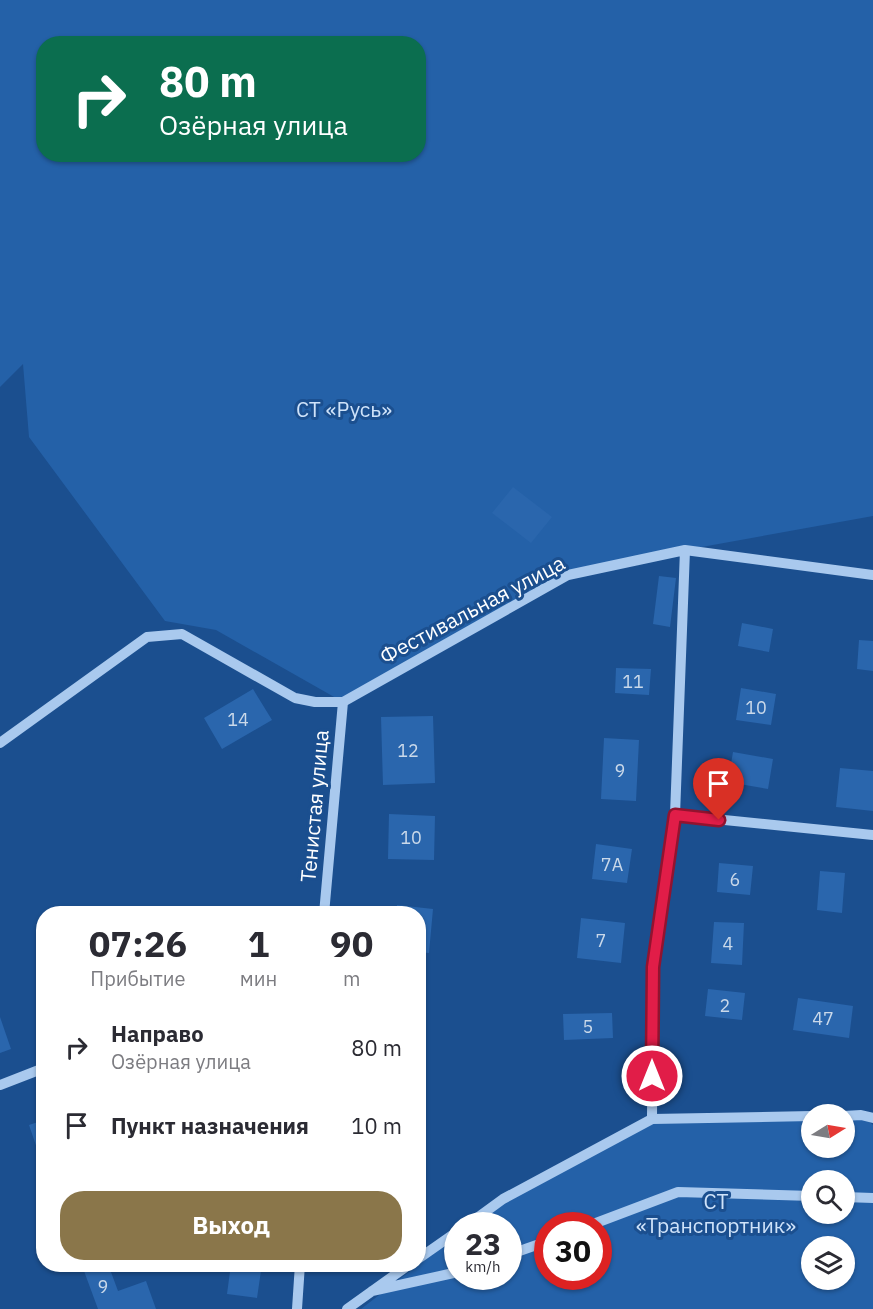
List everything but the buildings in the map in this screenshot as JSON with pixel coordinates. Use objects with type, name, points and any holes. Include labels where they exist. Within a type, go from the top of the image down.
[{"type":"street","name":"Фестивальная улица","points":[[343,702],[568,575],[685,550],[873,575]]},
{"type":"street","points":[[652,1119],[653,967],[675,815],[685,550]]},
{"type":"street","points":[[0,743],[147,637],[182,634],[295,698],[315,702],[343,702]]},
{"type":"street","name":"Тенистая улица","points":[[325,906],[343,702]]},
{"type":"street","points":[[675,815],[873,835]]},
{"type":"street","points":[[0,1085],[36,1071]]},
{"type":"street","points":[[855,1115],[873,1118]]},
{"type":"street","points":[[485,1212],[503,1199],[652,1119],[801,1116]]},
{"type":"street","points":[[612,1217],[678,1192],[801,1196]]},
{"type":"street","points":[[855,1197],[873,1198]]},
{"type":"street","points":[[426,1253],[444,1241]]},
{"type":"street","points":[[297,1309],[299,1272]]},
{"type":"street","points":[[347,1309],[399,1272]]},
{"type":"street","points":[[372,1291],[444,1275]]},
{"type":"green space","name":"СТ «Русь»","points":[[0,0],[873,0],[873,516],[685,550],[568,575],[343,702],[216,630],[165,621],[29,437],[23,364],[0,387]]},
{"type":"green space","name":"СТ «Транспортник»","points":[[855,1115],[861,1115],[873,1125],[873,1309],[361,1309],[409,1272],[426,1272],[426,1259],[444,1245],[444,1290],[522,1290],[522,1212],[486,1212],[503,1199],[652,1119],[801,1116],[801,1158],[855,1158]]},
{"type":"route","points":[[652,1076],[653,967],[675,815],[719,820]]}]
